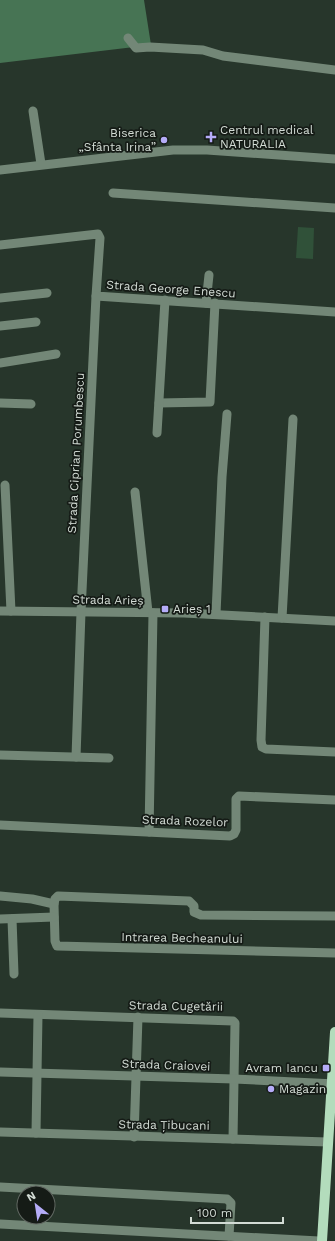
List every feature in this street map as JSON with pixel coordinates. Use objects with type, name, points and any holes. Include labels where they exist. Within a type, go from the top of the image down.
[{"type":"main road","points":[[322,1241],[328,1142],[333,1106],[335,1032]]},
{"type":"street","points":[[128,38],[136,48],[150,47],[203,50],[222,56],[335,70]]},
{"type":"street","points":[[33,111],[41,164]]},
{"type":"street","points":[[0,170],[140,152],[180,150],[335,158]]},
{"type":"street","points":[[113,193],[335,208]]},
{"type":"street","name":"Strada George Enescu","points":[[0,245],[98,234],[100,238],[96,296],[335,312]]},
{"type":"street","points":[[159,403],[210,402],[211,303],[209,275]]},
{"type":"street","points":[[0,298],[48,293]]},
{"type":"street","name":"Strada Ciprian Porumbescu","points":[[76,756],[81,612],[96,296]]},
{"type":"street","points":[[157,433],[165,300]]},
{"type":"street","points":[[0,326],[36,322]]},
{"type":"street","points":[[0,363],[56,354]]},
{"type":"street","points":[[0,403],[31,404]]},
{"type":"street","points":[[216,614],[222,477],[227,414]]},
{"type":"street","points":[[282,618],[293,419]]},
{"type":"street","points":[[4,485],[11,611]]},
{"type":"street","points":[[135,492],[150,613],[149,832]]},
{"type":"street","name":"Strada Arieș","points":[[0,611],[216,614],[335,621]]},
{"type":"street","points":[[265,617],[262,747],[335,752]]},
{"type":"street","points":[[0,755],[109,758]]},
{"type":"street","name":"Strada Rozelor","points":[[0,825],[230,836],[234,834],[236,830],[236,799],[239,796],[335,800]]},
{"type":"street","points":[[0,896],[32,899],[54,904],[55,899],[58,896],[189,901],[194,906],[194,912],[201,915],[335,916]]},
{"type":"street","name":"Intrarea Becheanului","points":[[54,904],[55,941],[57,946],[335,953]]},
{"type":"street","points":[[0,919],[54,917]]},
{"type":"street","points":[[12,919],[14,974]]},
{"type":"street","name":"Strada Cugetării","points":[[0,1013],[233,1021],[235,1023],[233,1139]]},
{"type":"street","points":[[36,1133],[38,1015]]},
{"type":"street","points":[[134,1136],[138,1017]]},
{"type":"street","name":"Strada Craiovei","points":[[0,1072],[234,1079],[333,1084]]},
{"type":"street","name":"Strada Țibucani","points":[[0,1132],[328,1142]]},
{"type":"street","points":[[0,1187],[228,1199],[231,1203],[229,1236]]},
{"type":"street","points":[[0,1224],[153,1231],[195,1237],[229,1236],[257,1239],[319,1241]]},
{"type":"street","points":[[152,1241],[153,1231]]},
{"type":"green space","points":[[0,0],[144,0],[151,45],[0,63]]},
{"type":"green space","points":[[298,227],[314,228],[313,259],[296,258]]},
{"type":"place","name":"Centrul medical NATURALIA","points":[[211,137]]},
{"type":"place","name":"Biserica „Sfânta Irina”","points":[[164,140]]},
{"type":"place","name":"Arieș 1","points":[[165,609]]},
{"type":"place","name":"Avram Iancu","points":[[326,1068]]},
{"type":"place","name":"Magazin","points":[[271,1089]]}]
